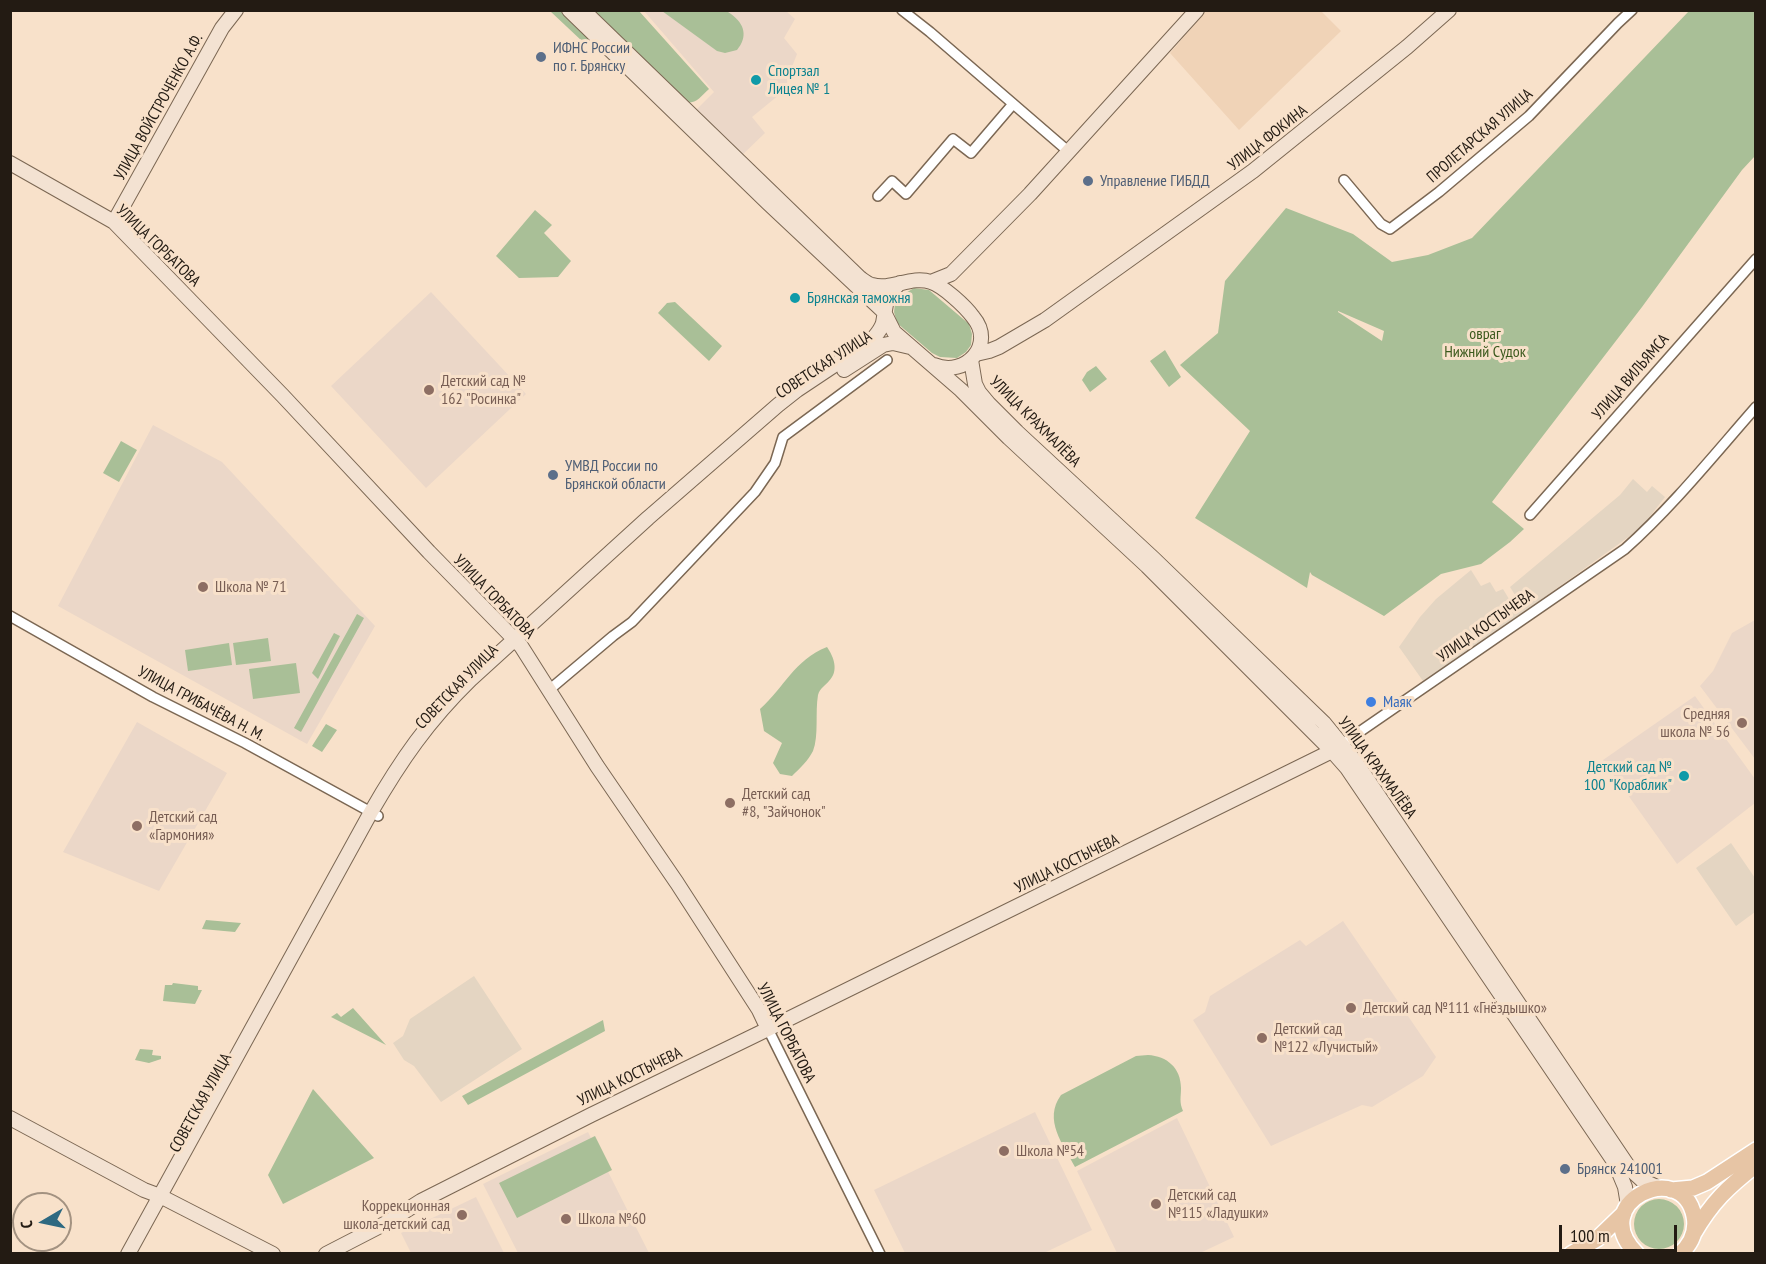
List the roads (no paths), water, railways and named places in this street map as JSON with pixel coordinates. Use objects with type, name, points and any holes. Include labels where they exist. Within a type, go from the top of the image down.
[{"type":"main road","name":"УЛИЦА ВОЙСТРОЧЕНКО А.Ф.","points":[[114,222],[222,28],[236,10]]},
{"type":"main road","points":[[569,10],[776,212],[884,312],[894,332],[932,364],[940,368],[954,369],[974,357],[980,339],[977,322],[949,294],[932,282]]},
{"type":"main road","points":[[583,10],[860,278],[872,285],[910,281],[932,282],[951,274],[1069,153],[1197,10]]},
{"type":"main road","name":"УЛИЦА ФОКИНА","points":[[974,357],[999,347],[1045,320],[1235,184],[1334,106],[1449,10]]},
{"type":"main road","name":"УЛИЦА ГОРБАТОВА","points":[[10,163],[114,222],[339,454],[517,643],[677,883],[759,1010],[768,1029]]},
{"type":"main road","points":[[884,312],[885,301],[900,283]]},
{"type":"main road","name":"СОВЕТСКАЯ УЛИЦА","points":[[138,1254],[164,1198],[375,814],[438,727],[517,643],[665,502],[778,405],[872,340],[883,323],[884,312]]},
{"type":"main road","name":"СОВЕТСКАЯ УЛИЦА","points":[[517,643],[705,478],[802,397],[883,345],[893,343],[912,348]]},
{"type":"main road","name":"УЛИЦА КРАХМАЛЁВА","points":[[974,357],[975,384],[989,404],[1324,723],[1347,768],[1615,1163],[1625,1186],[1626,1209]]},
{"type":"main road","name":"УЛИЦА КРАХМАЛЁВА","points":[[932,364],[1337,748],[1355,761],[1630,1169],[1642,1180],[1665,1189]]},
{"type":"main road","name":"УЛИЦА КОСТЫЧЕВА","points":[[326,1254],[388,1222],[421,1201],[505,1158],[1337,748]]},
{"type":"main road","points":[[10,1118],[144,1190],[273,1254]]},
{"type":"main road","points":[[1571,1254],[1597,1239],[1636,1196],[1647,1190],[1693,1188],[1707,1182],[1755,1150]]},
{"type":"main road","points":[[1680,1254],[1690,1243],[1707,1211],[1718,1197],[1755,1165]]},
{"type":"main road","points":[[1665,1189],[1680,1195],[1688,1203],[1693,1212],[1694,1233]]},
{"type":"main road","name":"СОВЕТСКАЯ УЛИЦА","points":[[128,1254],[164,1198]]},
{"type":"main road","points":[[1626,1209],[1622,1224],[1624,1236],[1637,1254]]},
{"type":"main road","points":[[1620,1254],[1630,1254]]},
{"type":"street","points":[[902,10],[1069,153]]},
{"type":"street","name":"ПРОЛЕТАРСКАЯ УЛИЦА","points":[[1344,180],[1381,224],[1389,229],[1439,192],[1529,116],[1632,10]]},
{"type":"street","points":[[878,196],[892,181],[906,194],[953,139],[971,153],[1013,104]]},
{"type":"street","name":"УЛИЦА ВИЛЬЯМСА","points":[[1530,515],[1755,259]]},
{"type":"street","points":[[549,690],[632,622],[755,492],[775,463],[783,437],[887,360]]},
{"type":"street","name":"УЛИЦА КОСТЫЧЕВА","points":[[1337,748],[1625,549],[1686,487],[1755,407]]},
{"type":"street","name":"УЛИЦА ГРИБАЧЁВА Н. М.","points":[[10,616],[153,697],[245,743],[375,814]]},
{"type":"street","name":"УЛИЦА ГОРБАТОВА","points":[[768,1029],[880,1254]]},
{"type":"place","name":"ИФНС России по г. Брянску","points":[[541,57]]},
{"type":"place","name":"Спортзал Лицея № 1","points":[[756,80]]},
{"type":"place","name":"Управление ГИБДД","points":[[1088,181]]},
{"type":"place","name":"Брянская таможня","points":[[795,298]]},
{"type":"place","name":"Детский сад № 162 \"Росинка\"","points":[[429,390]]},
{"type":"place","name":"УМВД России по Брянской области","points":[[553,475]]},
{"type":"place","name":"Школа № 71","points":[[203,587]]},
{"type":"place","name":"Маяк","points":[[1371,702]]},
{"type":"place","name":"Средняя школа № 56","points":[[1742,723]]},
{"type":"place","name":"Детский сад № 100 \"Кораблик\"","points":[[1684,776]]},
{"type":"place","name":"Детский сад #8, \"Зайчонок\"","points":[[730,803]]},
{"type":"place","name":"Детский сад «Гармония»","points":[[137,826]]},
{"type":"place","name":"Детский сад №111 «Гнёздышко»","points":[[1351,1008]]},
{"type":"place","name":"Детский сад №122 «Лучистый»","points":[[1262,1038]]},
{"type":"place","name":"Школа №54","points":[[1004,1151]]},
{"type":"place","name":"Брянск 241001","points":[[1565,1169]]},
{"type":"place","name":"Детский сад №115 «Ладушки»","points":[[1156,1204]]},
{"type":"place","name":"Коррекционная школа-детский сад","points":[[462,1215]]},
{"type":"place","name":"Школа №60","points":[[566,1219]]},
{"type":"park label","name":"овраг Нижний Судок","points":[[1485,343]]}]
